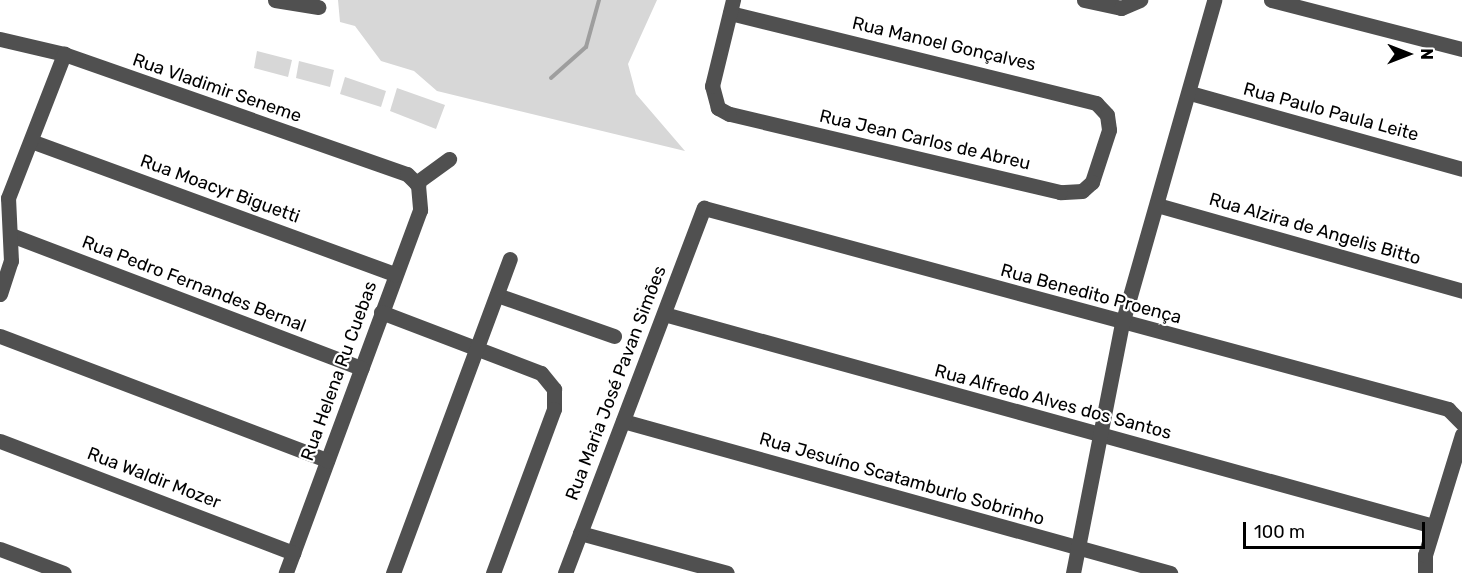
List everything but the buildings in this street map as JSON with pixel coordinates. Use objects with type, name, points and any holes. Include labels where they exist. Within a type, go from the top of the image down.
[{"type":"street","points":[[275,0],[318,7]]},
{"type":"street","points":[[1084,0],[1121,8],[1140,0]]},
{"type":"street","points":[[1073,573],[1081,549],[1122,324],[1190,93],[1214,0]]},
{"type":"street","points":[[1271,0],[1462,49]]},
{"type":"street","name":"Rua Jean Carlos de Abreu","points":[[731,7],[712,86],[718,108],[1060,192],[1082,191],[1092,182],[1103,152]]},
{"type":"street","name":"Rua Manoel Gonçalves","points":[[731,7],[1080,96],[1107,115],[1103,152]]},
{"type":"street","name":"Rua Vladimir Seneme","points":[[0,39],[64,54],[407,174],[416,183]]},
{"type":"street","points":[[0,294],[11,261],[8,198],[64,54]]},
{"type":"street","name":"Rua Paulo Paula Leite","points":[[1190,93],[1462,169]]},
{"type":"street","name":"Rua Moacyr Biguetti","points":[[31,141],[395,274]]},
{"type":"street","points":[[416,183],[449,159]]},
{"type":"street","name":"Rua Helena Ru Cuebas","points":[[286,573],[421,205],[416,183]]},
{"type":"street","name":"Rua Alzira de Angelis Bitto","points":[[1157,206],[1462,291]]},
{"type":"street","name":"Rua Benedito Proença","points":[[705,208],[1122,324],[1448,409],[1462,423]]},
{"type":"street","name":"Rua Maria José Pavan Simões","points":[[565,573],[705,208]]},
{"type":"street","name":"Rua Pedro Fernandes Bernal","points":[[11,235],[362,368]]},
{"type":"street","points":[[393,573],[479,349],[510,258]]},
{"type":"street","points":[[498,295],[614,336]]},
{"type":"street","points":[[381,312],[541,373],[552,384],[556,399],[493,573]]},
{"type":"street","name":"Rua Alfredo Alves dos Santos","points":[[664,314],[1433,526]]},
{"type":"street","points":[[0,336],[327,460]]},
{"type":"street","name":"Rua Jesuíno Scatamburlo Sobrinho","points":[[623,421],[1170,573]]},
{"type":"street","points":[[1425,573],[1433,526],[1462,435]]},
{"type":"street","name":"Rua Waldir Mozer","points":[[0,441],[293,553]]},
{"type":"street","points":[[580,533],[727,573]]},
{"type":"street","points":[[0,549],[64,573]]},
{"type":"shaded area","points":[[338,0],[657,0],[628,64],[636,94],[685,151],[437,91],[414,71],[381,61],[355,26],[340,22]]},
{"type":"shaded area","points":[[257,51],[292,60],[288,77],[254,68]]},
{"type":"shaded area","points":[[299,61],[334,70],[330,87],[296,78]]},
{"type":"shaded area","points":[[345,77],[386,91],[381,107],[340,94]]},
{"type":"shaded area","points":[[397,88],[445,105],[436,129],[390,111]]},
{"type":"waterway","points":[[551,78],[586,47],[599,0]]}]
